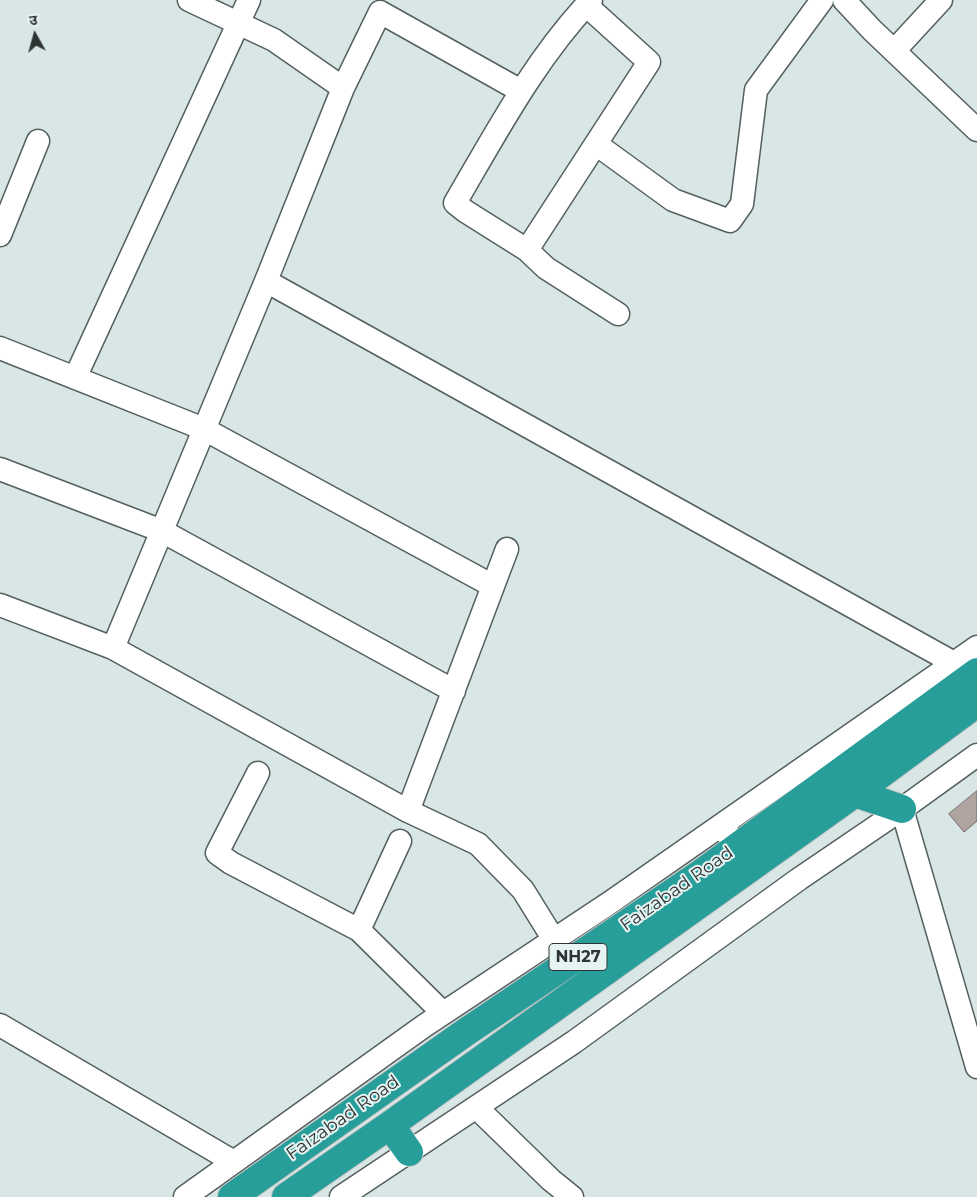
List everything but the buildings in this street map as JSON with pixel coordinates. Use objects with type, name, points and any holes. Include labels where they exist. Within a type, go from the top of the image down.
[{"type":"highway","points":[[921,712],[931,679]]},
{"type":"highway","name":"NH27","points":[[921,712],[967,686]]},
{"type":"highway","name":"NH27","points":[[855,792],[967,686]]},
{"type":"highway","name":"Faizabad Road","points":[[232,1197],[466,1032],[700,874],[921,712]]},
{"type":"highway","points":[[855,792],[902,809]]},
{"type":"highway","name":"Faizabad Road","points":[[286,1197],[855,792]]},
{"type":"highway","points":[[390,1124],[408,1152]]},
{"type":"street","points":[[189,0],[274,40],[343,88]]},
{"type":"street","points":[[75,378],[249,0]]},
{"type":"street","points":[[596,144],[673,200],[730,221],[742,204],[756,90],[822,0]]},
{"type":"street","points":[[844,0],[894,51],[977,130]]},
{"type":"street","points":[[894,51],[941,0]]},
{"type":"street","points":[[527,250],[649,62],[589,3],[569,24],[521,92],[455,203],[527,250],[546,268],[618,314]]},
{"type":"street","points":[[113,648],[266,281],[343,88],[380,12],[521,92]]},
{"type":"street","points":[[0,235],[38,141]]},
{"type":"street","points":[[266,281],[967,686]]},
{"type":"street","points":[[0,348],[204,429],[493,586]]},
{"type":"street","points":[[0,469],[162,530],[454,691]]},
{"type":"street","points":[[408,812],[507,550]]},
{"type":"street","points":[[0,605],[113,648],[408,812],[478,844],[523,890],[554,940]]},
{"type":"street","points":[[967,686],[977,647]]},
{"type":"street","points":[[185,1197],[443,1013],[554,940],[931,679],[967,686]]},
{"type":"street","points":[[341,1197],[574,1042],[799,879],[977,755]]},
{"type":"street","points":[[258,773],[218,853],[231,863],[359,930],[443,1013]]},
{"type":"street","points":[[902,809],[977,1067]]},
{"type":"street","points":[[700,874],[730,819]]},
{"type":"street","points":[[359,930],[400,841]]},
{"type":"street","points":[[0,1024],[234,1162]]},
{"type":"street","points":[[476,1107],[572,1197]]}]
